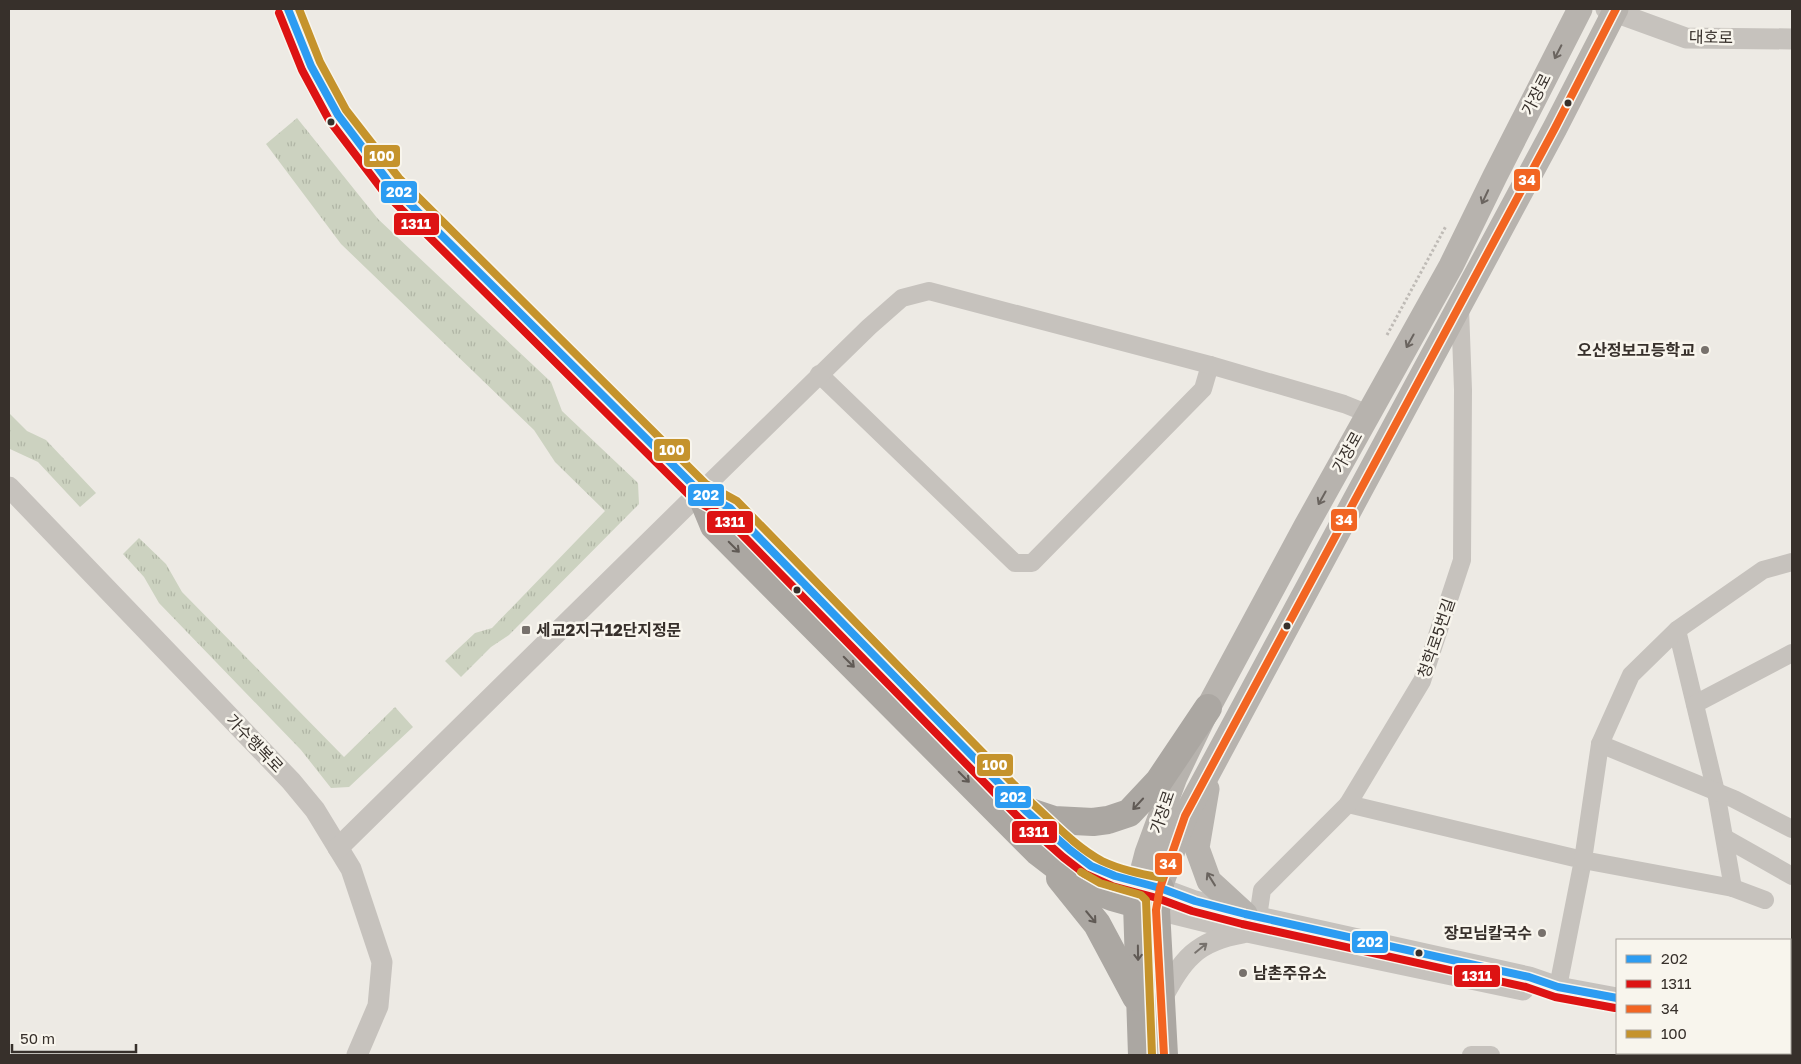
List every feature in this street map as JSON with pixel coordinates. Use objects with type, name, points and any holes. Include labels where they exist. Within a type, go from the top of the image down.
[{"type":"main road","points":[[288,9],[311,66],[338,115],[391,185],[700,492],[730,508],[1026,811],[1091,866],[1115,876],[1148,896]]},
{"type":"main road","name":"가장로","points":[[1148,896],[1148,853],[1174,776],[1208,708],[1451,266],[1580,9]]},
{"type":"main road","name":"가장로","points":[[1148,896],[1185,816],[1221,747],[1279,643],[1460,304],[1612,10]]},
{"type":"main road","points":[[700,492],[714,526],[1038,852],[1097,924],[1129,982],[1150,1003],[1164,1055]]},
{"type":"main road","points":[[1026,811],[1054,820],[1093,822],[1108,820],[1130,813],[1160,781],[1208,708]]},
{"type":"main road","points":[[1221,747],[1207,787],[1198,848],[1210,881],[1250,921]]},
{"type":"main road","points":[[1038,852],[1081,885],[1112,897],[1148,896]]},
{"type":"main road","points":[[1142,1055],[1150,1003],[1148,896]]},
{"type":"street","name":"대호로","points":[[1612,10],[1686,38],[1792,39]]},
{"type":"street","points":[[338,848],[819,374],[902,298],[930,291],[1210,365],[1344,404],[1369,414]]},
{"type":"street","name":"청학로5번길","points":[[1250,921],[1262,890],[1348,804],[1422,681],[1462,560],[1463,390],[1460,304]]},
{"type":"street","points":[[819,374],[1015,563],[1032,563],[1203,389],[1210,365]]},
{"type":"street","name":"가수행복로","points":[[9,487],[291,781],[315,810],[351,868],[382,962],[378,1006],[358,1055]]},
{"type":"street","points":[[1558,987],[1583,860],[1600,744],[1631,675],[1677,630],[1763,570],[1792,562]]},
{"type":"street","points":[[1677,630],[1726,838],[1733,888]]},
{"type":"street","points":[[1695,704],[1792,652]]},
{"type":"street","points":[[1600,744],[1734,799],[1792,829]]},
{"type":"street","points":[[1348,804],[1583,860],[1733,888],[1765,900]]},
{"type":"street","points":[[1726,838],[1792,876]]},
{"type":"street","points":[[1148,896],[1522,990],[1558,987],[1616,998]]},
{"type":"street","points":[[1150,1003],[1177,970],[1204,944],[1250,921]]},
{"type":"street","points":[[1472,1055],[1491,1055]]},
{"type":"path","points":[[1386,336],[1448,222]]},
{"type":"green space","points":[[297,118],[378,219],[551,382],[562,411],[638,483],[639,504],[509,635],[491,647],[461,677],[445,661],[475,633],[492,628],[605,511],[555,462],[534,430],[341,244],[266,144]]},
{"type":"green space","points":[[9,413],[27,431],[46,440],[96,493],[80,507],[38,462],[10,449]]},
{"type":"green space","points":[[139,538],[166,564],[182,592],[344,757],[395,707],[413,727],[349,787],[331,788],[301,750],[159,603],[144,577],[123,554]]},
{"type":"green space","points":[[1792,1051],[1792,1055],[1702,1055],[1791,1054]]},
{"type":"transit line","name":"202","points":[[288,9],[311,66],[338,115],[391,185],[700,492],[730,508],[1026,811],[1091,866],[1115,876],[1160,888],[1195,901],[1245,914],[1529,977],[1558,987],[1616,998]]},
{"type":"transit line","name":"100","points":[[299,9],[320,62],[346,110],[399,178],[706,484],[737,501],[1033,804],[1058,827],[1083,849],[1102,861],[1124,869],[1162,878]]},
{"type":"transit line","name":"34","points":[[1164,1055],[1156,910],[1160,888],[1185,816],[1555,128],[1616,9]]},
{"type":"transit line","name":"1311","points":[[279,13],[302,70],[329,120],[383,191],[693,499],[724,516],[1019,818],[1085,874],[1112,886],[1157,898],[1192,911],[1242,924],[1526,987],[1555,997],[1615,1008]]},
{"type":"transit line","name":"100","points":[[1081,872],[1100,883],[1141,895],[1146,900],[1152,1055]]},
{"type":"place","name":"오산정보고등학교","points":[[1705,350]]},
{"type":"place","name":"세교2지구12단지정문","points":[[526,630]]},
{"type":"place","name":"장모님칼국수","points":[[1542,933]]},
{"type":"place","name":"남촌주유소","points":[[1243,973]]}]
